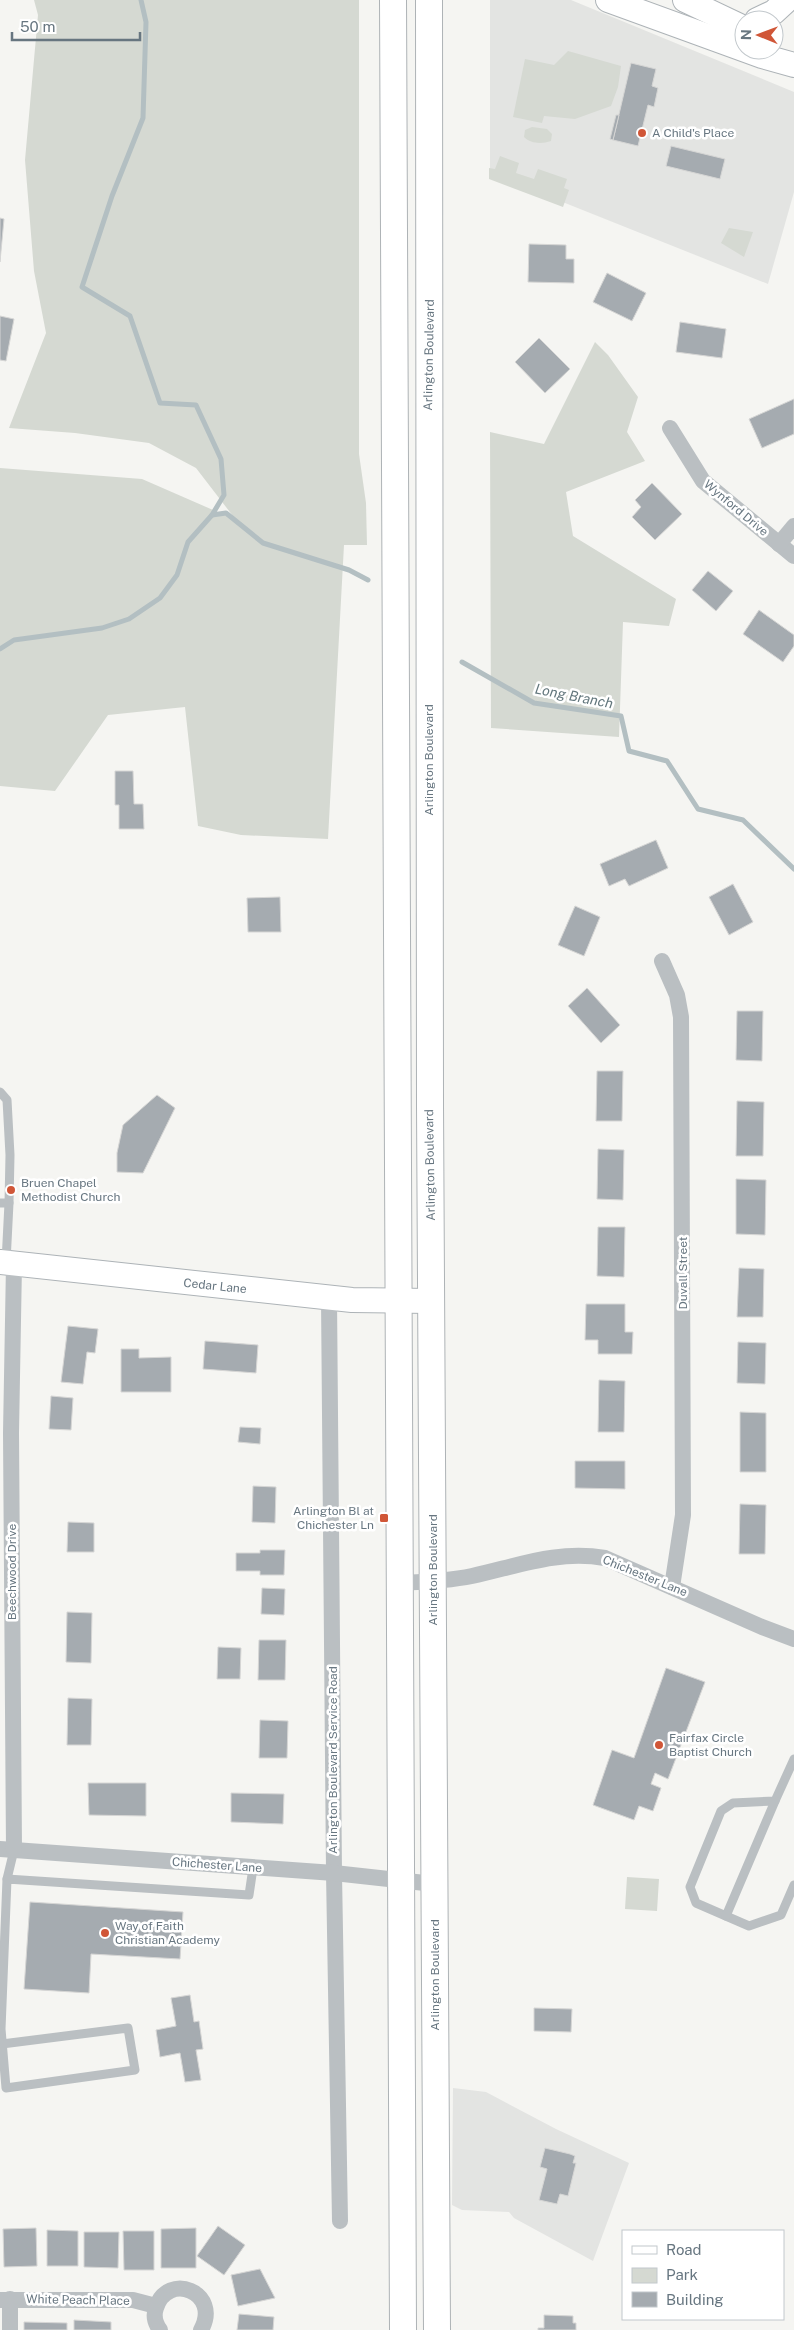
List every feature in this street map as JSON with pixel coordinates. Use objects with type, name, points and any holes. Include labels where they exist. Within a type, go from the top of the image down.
[{"type":"main road","points":[[393,0],[403,2330]]},
{"type":"main road","name":"Arlington Boulevard","points":[[429,0],[428,439],[437,2330]]},
{"type":"main road","points":[[429,47],[438,0]]},
{"type":"main road","points":[[608,0],[762,56],[794,64]]},
{"type":"main road","points":[[685,0],[734,20]]},
{"type":"main road","points":[[776,10],[787,0]]},
{"type":"main road","points":[[784,56],[794,64]]},
{"type":"main road","name":"Cedar Lane","points":[[7,1263],[329,1298],[432,1301]]},
{"type":"street","name":"Wynford Drive","points":[[670,428],[703,481],[794,556]]},
{"type":"street","points":[[779,544],[794,526]]},
{"type":"street","name":"Duvall Street","points":[[662,961],[677,995],[681,1018],[683,1515],[672,1587]]},
{"type":"street","name":"Beechwood Drive","points":[[7,1263],[11,1424],[7,1850]]},
{"type":"street","name":"Arlington Boulevard Service Road","points":[[329,1298],[334,1873],[340,2221]]},
{"type":"street","name":"Chichester Lane","points":[[400,1583],[433,1582],[470,1576],[561,1555],[583,1554],[605,1558],[762,1627],[794,1639]]},
{"type":"street","name":"Chichester Lane","points":[[7,1850],[334,1873],[434,1884]]},
{"type":"street","points":[[160,2330],[155,2319],[156,2306],[162,2296],[170,2290],[187,2289],[195,2293],[205,2306],[206,2315],[201,2330]]},
{"type":"street","points":[[5,2300],[10,2330]]},
{"type":"street","name":"White Peach Place","points":[[5,2300],[133,2300],[156,2306]]},
{"type":"lane","points":[[0,1092],[7,1100],[10,1156],[5,1203],[7,1263]]},
{"type":"lane","points":[[726,1916],[794,1759]]},
{"type":"lane","points":[[775,1801],[733,1803],[722,1811],[690,1887],[696,1903],[749,1926],[781,1915],[794,1885]]},
{"type":"lane","points":[[2,2044],[128,2028],[135,2070],[6,2088],[2,2044],[7,1850]]},
{"type":"lane","points":[[7,1879],[249,1895],[253,1868]]},
{"type":"shaded area","name":"A Child's Place","points":[[490,0],[571,0],[794,92],[794,192],[768,284],[490,173]]},
{"type":"shaded area","points":[[453,2088],[486,2092],[556,2129],[629,2163],[593,2261],[514,2218],[509,2212],[462,2210],[452,2205]]},
{"type":"green space","points":[[34,0],[359,0],[359,454],[366,503],[367,545],[344,545],[328,839],[241,835],[198,826],[185,707],[108,715],[55,791],[0,786],[0,468],[142,479],[236,520],[196,468],[149,443],[75,433],[9,428],[46,333],[34,271],[25,160],[38,15]]},
{"type":"green space","points":[[568,51],[621,66],[618,87],[611,106],[575,119],[544,116],[542,123],[513,117],[525,59],[554,65]]},
{"type":"green space","points":[[532,127],[547,129],[552,134],[551,141],[537,143],[524,137],[525,130]]},
{"type":"green space","points":[[500,156],[519,163],[516,173],[534,179],[538,169],[567,179],[564,188],[569,190],[563,207],[489,179],[489,168],[495,169]]},
{"type":"green space","points":[[729,228],[753,232],[744,257],[721,243]]},
{"type":"green space","points":[[595,342],[608,355],[638,397],[627,432],[645,461],[566,492],[573,536],[676,599],[669,626],[623,622],[619,737],[491,728],[490,432],[544,444]]},
{"type":"green space","points":[[627,1877],[659,1879],[657,1911],[625,1909]]},
{"type":"building","points":[[631,63],[656,69],[652,86],[658,88],[654,107],[648,105],[638,146],[613,140]]},
{"type":"building","points":[[616,115],[619,115],[613,140],[610,139]]},
{"type":"building","points":[[671,146],[725,159],[720,179],[666,166]]},
{"type":"building","points":[[0,218],[4,219],[0,262]]},
{"type":"building","points":[[529,244],[566,245],[566,259],[574,259],[574,283],[528,282]]},
{"type":"building","points":[[607,273],[646,293],[632,321],[593,302]]},
{"type":"building","points":[[0,316],[14,319],[6,361],[0,360]]},
{"type":"building","points":[[680,322],[726,329],[722,358],[676,352]]},
{"type":"building","points":[[539,338],[570,369],[545,393],[515,362]]},
{"type":"building","points":[[794,399],[794,434],[762,448],[749,419]]},
{"type":"building","points":[[652,483],[682,514],[655,540],[632,517],[641,507],[635,500]]},
{"type":"building","points":[[708,571],[733,591],[716,611],[692,590]]},
{"type":"building","points":[[759,610],[794,635],[794,646],[783,662],[743,634]]},
{"type":"building","points":[[115,771],[133,771],[134,804],[143,804],[144,829],[119,829],[119,805],[115,805]]},
{"type":"building","points":[[656,840],[668,868],[629,886],[625,879],[609,886],[600,864]]},
{"type":"building","points":[[733,884],[753,922],[729,935],[709,897]]},
{"type":"building","points":[[280,897],[281,932],[248,932],[247,898]]},
{"type":"building","points":[[575,906],[600,917],[584,956],[558,945]]},
{"type":"building","points":[[587,988],[620,1025],[601,1043],[568,1006]]},
{"type":"building","points":[[737,1011],[763,1011],[762,1061],[736,1060]]},
{"type":"building","points":[[597,1071],[623,1071],[622,1121],[596,1121]]},
{"type":"building","points":[[157,1095],[175,1108],[143,1173],[117,1172],[117,1153],[123,1125]]},
{"type":"building","points":[[737,1101],[764,1102],[763,1156],[736,1156]]},
{"type":"building","points":[[598,1149],[624,1150],[623,1200],[597,1199]]},
{"type":"building","points":[[736,1179],[766,1180],[765,1235],[736,1234]]},
{"type":"building","points":[[598,1227],[625,1227],[624,1277],[597,1276]]},
{"type":"building","points":[[739,1268],[764,1269],[763,1317],[737,1317]]},
{"type":"building","points":[[586,1304],[625,1304],[625,1332],[633,1332],[632,1354],[598,1354],[598,1340],[585,1340]]},
{"type":"building","points":[[68,1326],[98,1329],[95,1353],[87,1352],[83,1384],[61,1382]]},
{"type":"building","points":[[205,1341],[258,1345],[256,1373],[203,1369]]},
{"type":"building","points":[[738,1342],[766,1343],[765,1384],[737,1383]]},
{"type":"building","points":[[121,1349],[139,1349],[139,1358],[171,1357],[171,1392],[121,1392]]},
{"type":"building","points":[[599,1380],[625,1381],[624,1432],[598,1432]]},
{"type":"building","points":[[51,1396],[73,1398],[71,1430],[49,1429]]},
{"type":"building","points":[[740,1412],[766,1413],[766,1472],[740,1472]]},
{"type":"building","points":[[240,1427],[261,1428],[260,1444],[238,1442]]},
{"type":"building","points":[[575,1461],[625,1461],[625,1489],[575,1488]]},
{"type":"building","points":[[253,1486],[276,1487],[275,1523],[252,1522]]},
{"type":"building","points":[[740,1504],[766,1505],[765,1554],[739,1554]]},
{"type":"building","points":[[68,1522],[94,1523],[94,1552],[67,1552]]},
{"type":"building","points":[[260,1550],[285,1550],[284,1575],[260,1575],[260,1571],[236,1571],[236,1553],[260,1553]]},
{"type":"building","points":[[262,1588],[285,1589],[284,1615],[261,1614]]},
{"type":"building","points":[[67,1612],[92,1613],[91,1663],[66,1662]]},
{"type":"building","points":[[259,1640],[286,1640],[285,1680],[258,1680]]},
{"type":"building","points":[[218,1647],[241,1648],[240,1679],[217,1679]]},
{"type":"building","name":"Fairfax Circle Baptist Church","points":[[666,1668],[705,1682],[668,1779],[655,1773],[651,1784],[661,1788],[653,1811],[639,1806],[634,1820],[593,1805],[612,1750],[634,1758]]},
{"type":"building","points":[[68,1698],[92,1699],[91,1745],[67,1745]]},
{"type":"building","points":[[260,1720],[288,1721],[287,1758],[259,1758]]},
{"type":"building","points":[[88,1783],[146,1783],[146,1816],[89,1815]]},
{"type":"building","points":[[231,1793],[284,1794],[283,1824],[231,1822]]},
{"type":"building","name":"Way of Faith Christian Academy","points":[[30,1902],[183,1912],[180,1959],[91,1954],[89,1993],[24,1989]]},
{"type":"building","points":[[190,1995],[194,2022],[199,2021],[203,2049],[196,2050],[201,2080],[185,2082],[180,2053],[160,2057],[156,2030],[176,2026],[171,1998]]},
{"type":"building","points":[[534,2008],[572,2009],[571,2032],[534,2031]]},
{"type":"building","points":[[545,2148],[575,2156],[573,2163],[576,2163],[568,2196],[560,2194],[557,2204],[539,2200],[547,2169],[540,2167]]},
{"type":"building","points":[[218,2226],[245,2245],[224,2275],[197,2256]]},
{"type":"building","points":[[36,2228],[37,2266],[4,2267],[3,2229]]},
{"type":"building","points":[[196,2228],[196,2268],[161,2268],[161,2229]]},
{"type":"building","points":[[47,2230],[78,2231],[78,2266],[47,2266]]},
{"type":"building","points":[[123,2231],[154,2231],[154,2270],[124,2270]]},
{"type":"building","points":[[84,2232],[119,2232],[118,2268],[84,2267]]},
{"type":"building","points":[[260,2269],[275,2298],[238,2306],[231,2275]]},
{"type":"building","points":[[239,2314],[274,2317],[273,2330],[237,2330]]},
{"type":"building","points":[[544,2315],[573,2316],[576,2330],[538,2330],[538,2328],[544,2328]]},
{"type":"building","points":[[74,2320],[111,2322],[111,2330],[74,2330]]},
{"type":"building","points":[[24,2322],[67,2323],[67,2330],[24,2330]]},
{"type":"waterway","points":[[0,649],[14,640],[102,628],[129,619],[160,598],[177,575],[188,542],[212,515],[224,495],[221,459],[196,405],[160,403],[130,316],[82,287],[112,196],[143,118],[146,22],[141,0]]},
{"type":"waterway","points":[[212,515],[226,513],[263,543],[349,570],[368,580]]},
{"type":"waterway","name":"Long Branch","points":[[462,662],[534,703],[621,716],[629,751],[667,761],[698,809],[743,820],[794,869]]},
{"type":"place","name":"A Child's Place","points":[[642,133]]},
{"type":"place","name":"Bruen Chapel Methodist Church","points":[[11,1190]]},
{"type":"place","name":"Arlington Bl at Chichester Ln","points":[[384,1518]]},
{"type":"place","name":"Fairfax Circle Baptist Church","points":[[659,1745]]},
{"type":"place","name":"Way of Faith Christian Academy","points":[[105,1933]]}]
